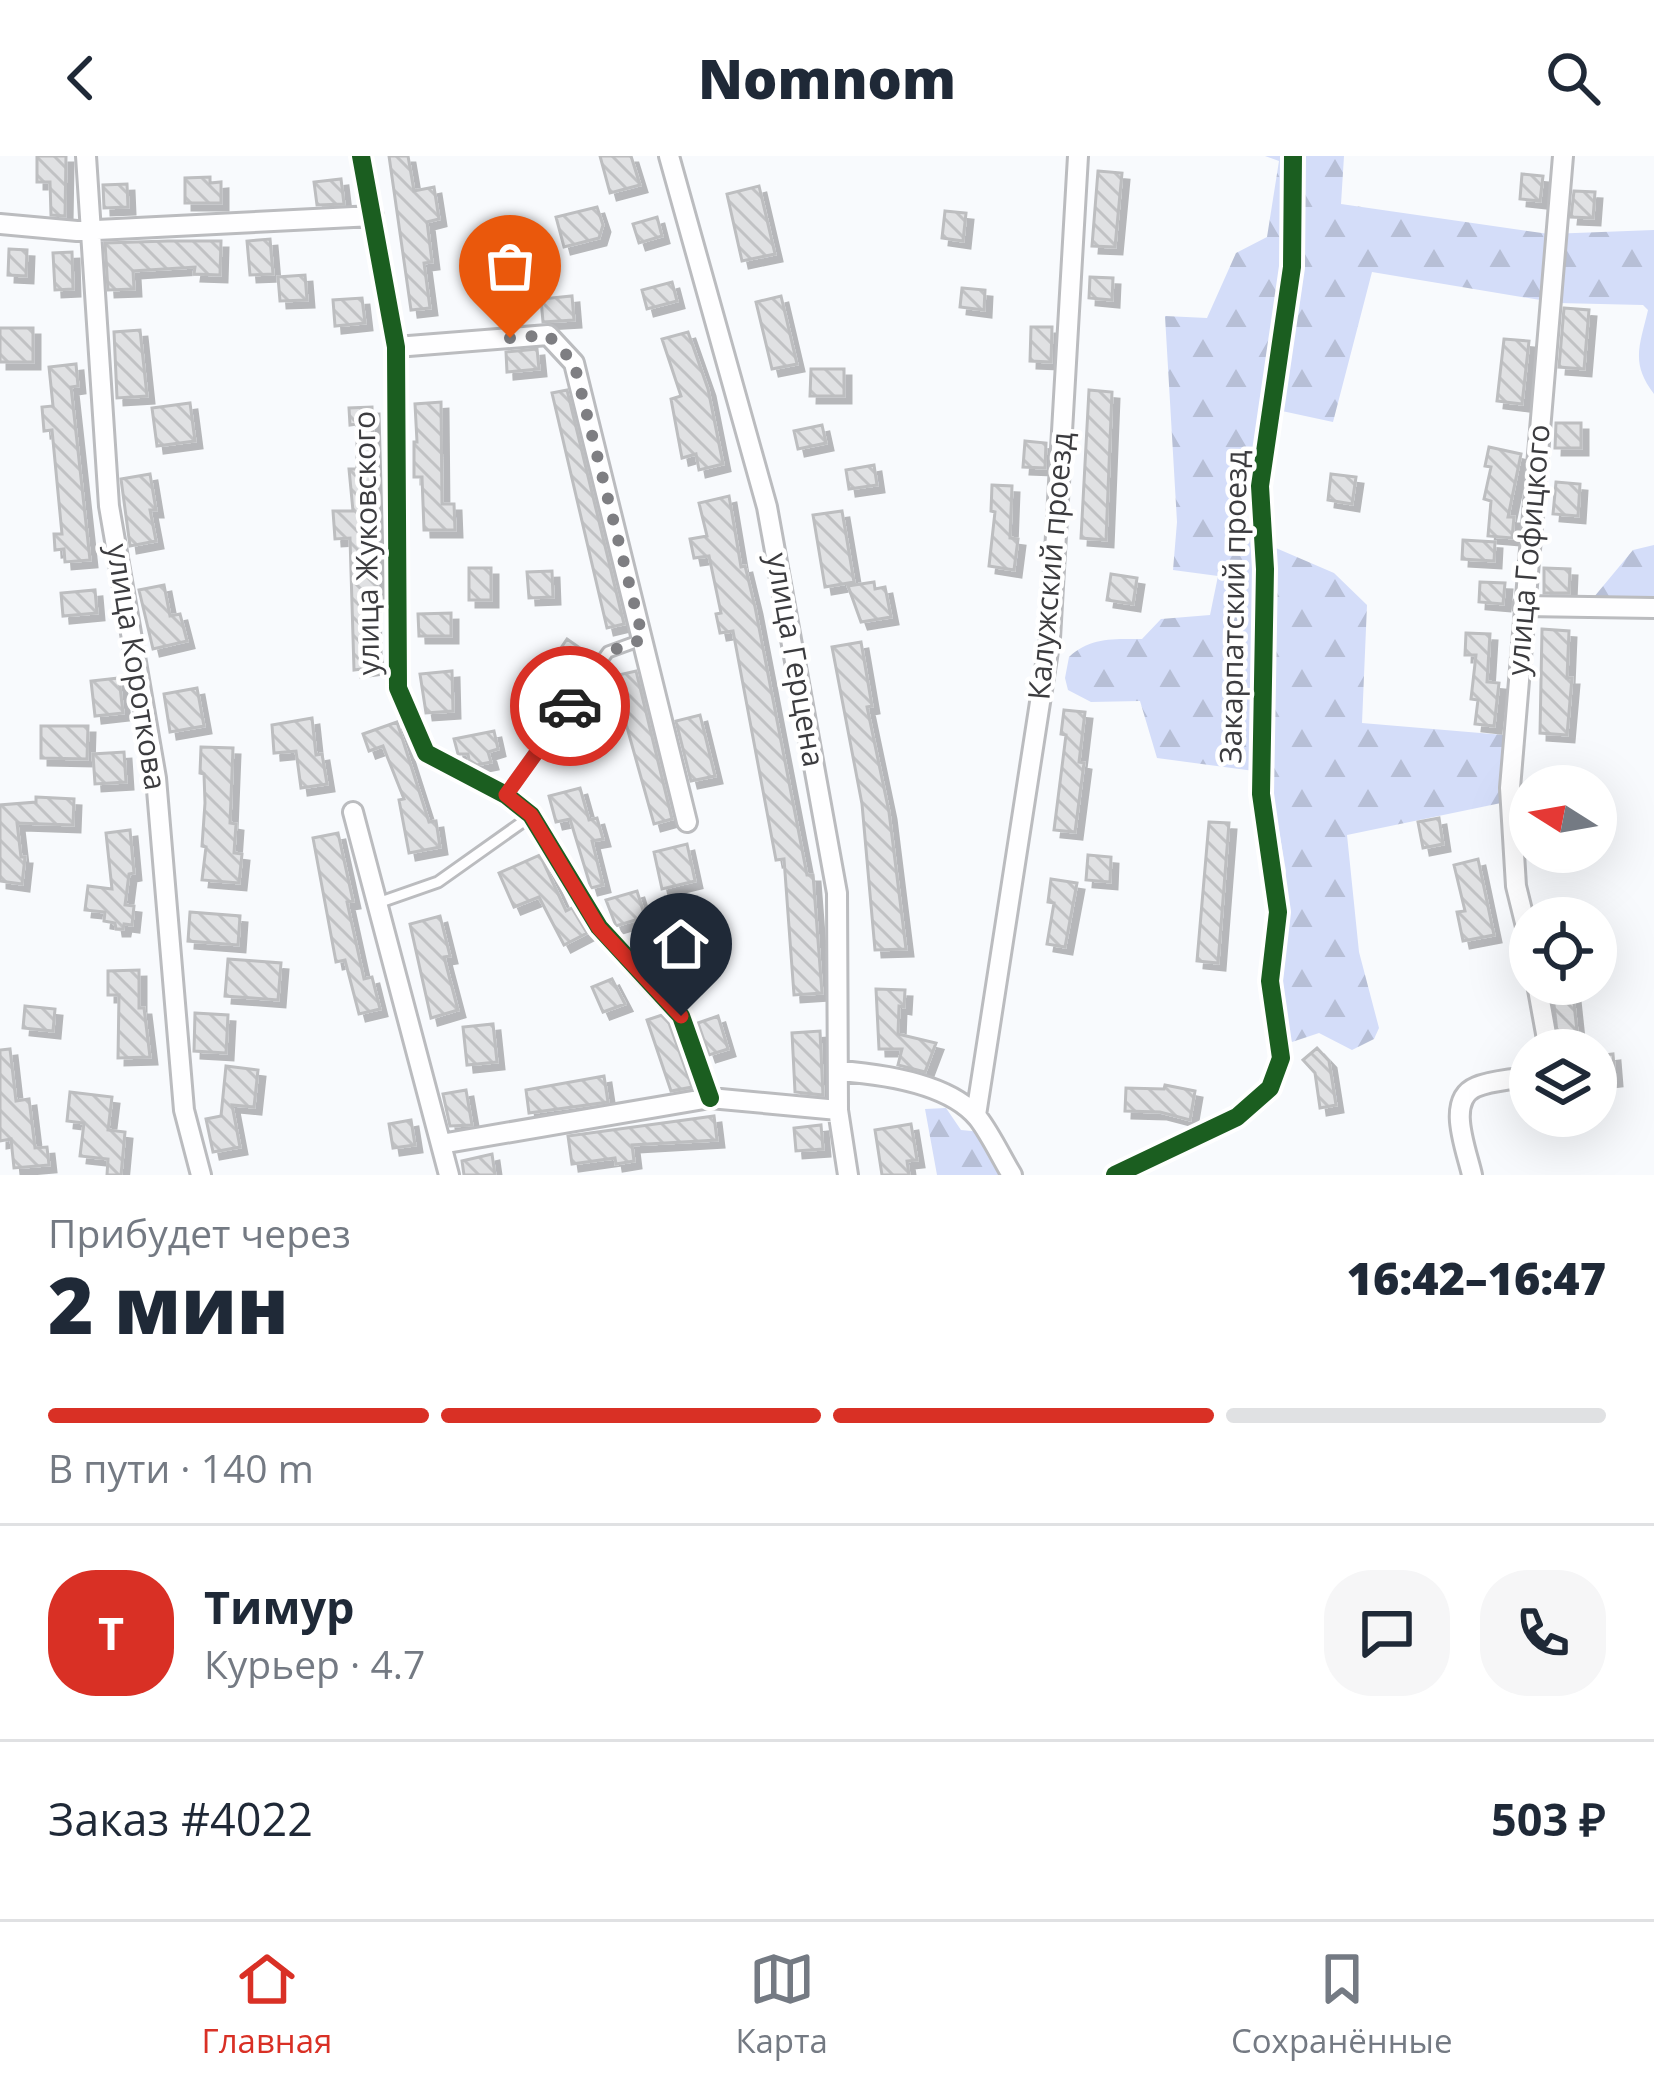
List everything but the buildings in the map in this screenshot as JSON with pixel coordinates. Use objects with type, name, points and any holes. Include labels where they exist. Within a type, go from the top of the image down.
[{"type":"street","name":"улица Короткова","points":[[86,156],[110,506],[156,778],[184,1111],[201,1175]]},
{"type":"street","name":"улица Жуковского","points":[[361,156],[395,347],[398,688],[426,753],[506,795],[531,815],[599,928],[681,1016],[710,1098]]},
{"type":"street","name":"улица Герцена","points":[[669,156],[771,529],[837,893],[838,1110],[848,1175]]},
{"type":"street","name":"Калужский проезд","points":[[976,1115],[1050,638],[1078,156]]},
{"type":"street","name":"Закарпатский проезд","points":[[1115,1175],[1237,1118],[1270,1088],[1282,1058],[1270,981],[1278,912],[1261,794],[1265,569],[1260,486],[1292,267],[1293,156]]},
{"type":"street","name":"улица Гофицкого","points":[[1519,897],[1510,788],[1563,156]]},
{"type":"street","points":[[0,224],[76,231],[373,216]]},
{"type":"street","points":[[395,347],[548,335],[574,363],[687,822]]},
{"type":"street","points":[[1523,606],[1654,608]]},
{"type":"street","points":[[352,812],[449,1175]]},
{"type":"street","points":[[838,1071],[928,1086],[976,1115],[1012,1175]]},
{"type":"street","points":[[1472,1175],[1460,1122],[1462,1099],[1472,1088],[1509,1080]]},
{"type":"street","points":[[441,1144],[710,1098],[838,1110]]},
{"type":"lane","points":[[506,795],[608,652],[643,639]]},
{"type":"lane","points":[[375,904],[438,882],[531,815]]},
{"type":"green space","points":[[1265,156],[1344,156],[1341,204],[1549,234],[1654,230],[1654,394],[1639,363],[1648,310],[1643,305],[1558,303],[1372,272],[1333,422],[1274,405],[1259,431],[1244,486],[1243,534],[1334,573],[1367,605],[1362,723],[1504,735],[1501,803],[1347,835],[1359,952],[1379,1028],[1374,1039],[1352,1050],[1319,1033],[1292,1042],[1287,1038],[1275,986],[1286,871],[1269,773],[1157,758],[1140,701],[1091,702],[1068,690],[1065,678],[1069,657],[1085,646],[1103,640],[1142,639],[1161,619],[1210,615],[1218,576],[1173,570],[1177,522],[1165,316],[1207,318],[1236,253],[1267,237],[1279,161]]},
{"type":"green space","points":[[1654,545],[1654,604],[1589,603],[1633,550]]},
{"type":"green space","points":[[946,1108],[961,1130],[982,1132],[1005,1175],[937,1175],[925,1109]]},
{"type":"cycle path","points":[[361,156],[396,347],[398,688],[426,753],[506,795],[531,815],[599,927],[681,1016],[710,1098]]},
{"type":"cycle path","points":[[1115,1175],[1237,1117],[1270,1088],[1281,1058],[1270,981],[1278,912],[1261,794],[1265,569],[1260,486],[1292,267],[1293,156]]},
{"type":"way so far","points":[[510,338],[548,335],[574,363],[643,639],[608,652],[570,706]]},
{"type":"route","points":[[570,706],[506,795],[531,815],[599,928],[681,1016]]}]
